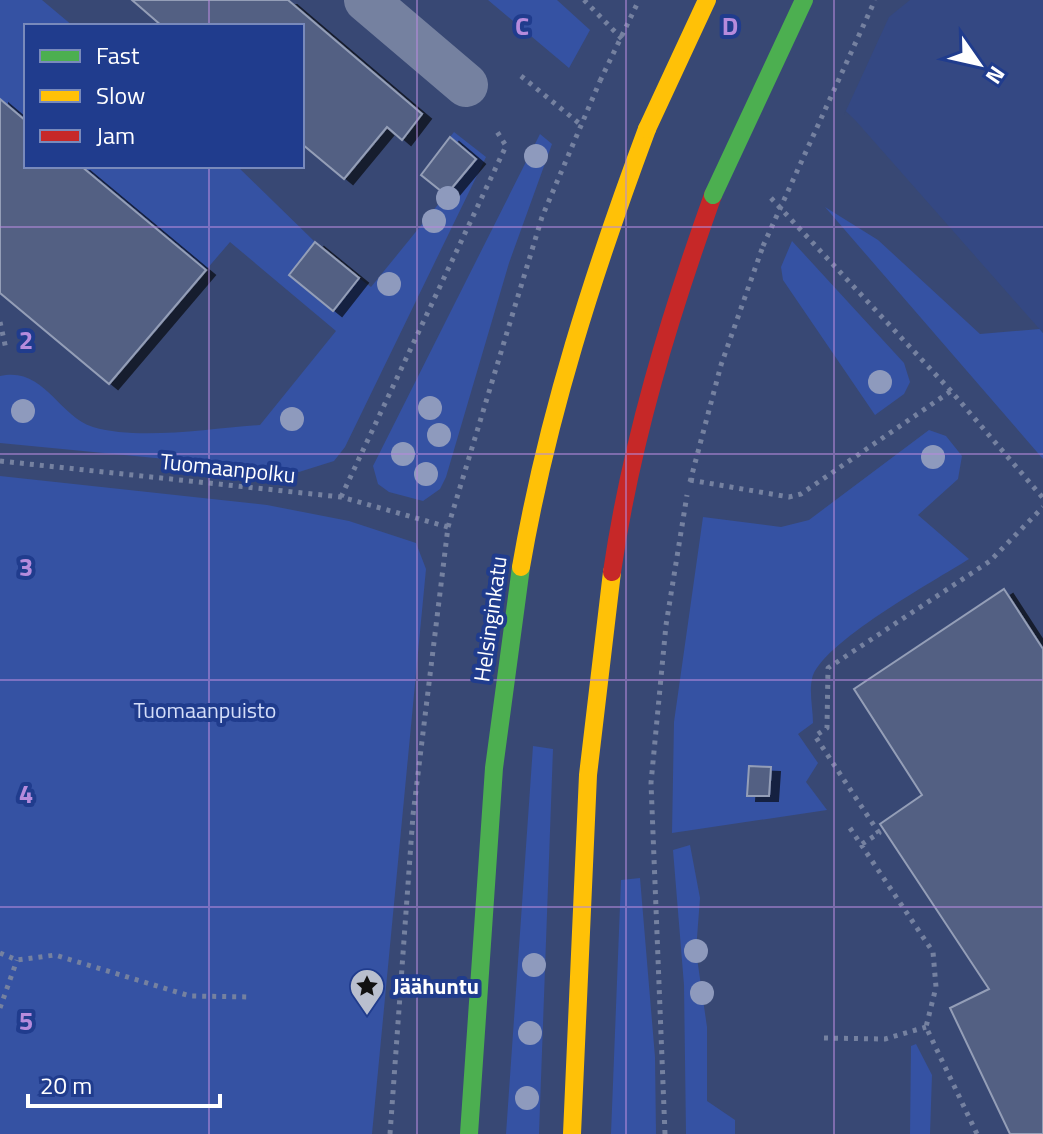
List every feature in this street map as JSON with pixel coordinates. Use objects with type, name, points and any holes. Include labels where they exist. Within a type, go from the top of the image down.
[{"type":"main road","name":"Helsinginkatu","points":[[469,1134],[492,811],[523,554],[547,438],[580,315],[647,129],[707,0]]},
{"type":"main road","points":[[572,1134],[580,856],[600,631],[623,498],[650,382],[680,278],[713,195],[804,0]]},
{"type":"street","points":[[366,0],[466,85]]},
{"type":"path","points":[[584,0],[634,52]]},
{"type":"path","points":[[600,81],[639,0]]},
{"type":"path","points":[[665,1134],[651,783],[666,625],[690,480],[721,365],[763,246],[875,0]]},
{"type":"path","points":[[519,74],[580,124]]},
{"type":"path","points":[[341,497],[490,181]]},
{"type":"path","points":[[760,186],[951,391],[1043,498]]},
{"type":"path","points":[[0,322],[6,349]]},
{"type":"path","points":[[690,480],[789,497],[801,494],[951,391]]},
{"type":"path","name":"Tuomaanpolku","points":[[0,461],[341,497],[448,527]]},
{"type":"path","points":[[862,844],[879,833],[815,736],[827,728],[828,668],[990,561],[1043,507]]},
{"type":"path","points":[[850,828],[933,952],[936,987],[926,1027],[977,1134]]},
{"type":"path","points":[[0,953],[17,960],[55,955],[190,996],[251,997]]},
{"type":"path","points":[[0,1008],[17,960]]},
{"type":"path","points":[[824,1038],[885,1039],[926,1027]]},
{"type":"green space","points":[[0,0],[42,0],[71,24],[24,24],[24,119],[0,99]]},
{"type":"green space","points":[[488,0],[557,0],[590,30],[569,68]]},
{"type":"green space","points":[[454,132],[486,157],[345,447],[334,461],[299,472],[0,443],[0,376],[28,378],[80,421],[112,431],[154,433],[260,425],[336,331],[230,242],[206,270],[83,168],[239,168],[315,242],[289,275],[333,310],[359,278],[371,287],[475,159],[450,137]]},
{"type":"green space","points":[[540,134],[552,144],[509,263],[446,477],[440,489],[423,501],[389,492],[378,484],[373,466]]},
{"type":"green space","points":[[825,207],[878,240],[980,334],[1040,329],[1043,333],[1043,459]]},
{"type":"green space","points":[[792,241],[904,363],[910,382],[904,394],[875,415],[783,280],[781,267]]},
{"type":"green space","points":[[929,430],[946,436],[962,456],[958,479],[918,515],[969,559],[856,631],[819,665],[811,684],[813,723],[798,734],[818,763],[806,782],[827,810],[672,833],[674,722],[703,517],[781,527],[809,520]]},
{"type":"green space","name":"Tuomaanpuisto","points":[[0,476],[267,505],[349,521],[416,543],[426,569],[372,1134],[0,1134]]},
{"type":"green space","points":[[533,746],[553,749],[539,1134],[506,1134]]},
{"type":"green space","points":[[690,845],[700,898],[696,951],[707,1027],[707,1101],[735,1120],[735,1134],[686,1134],[684,985],[673,850]]},
{"type":"green space","points":[[640,878],[655,1057],[656,1134],[611,1134],[621,880]]},
{"type":"green space","points":[[916,1044],[932,1075],[930,1134],[910,1134],[911,1046]]},
{"type":"shaded area","points":[[733,0],[1043,0],[1043,333],[856,121]]},
{"type":"pier","points":[[729,0],[910,0],[889,17],[844,115]]},
{"type":"building","points":[[132,0],[288,0],[422,114],[402,140],[387,127],[344,179],[304,146],[304,24],[160,24]]},
{"type":"building","points":[[0,99],[24,119],[24,168],[83,168],[206,270],[109,384],[0,293]]},
{"type":"building","points":[[450,137],[476,159],[446,195],[421,175]]},
{"type":"building","points":[[315,242],[359,278],[333,311],[289,275]]},
{"type":"building","points":[[1004,589],[1043,649],[1043,1134],[1010,1134],[950,1008],[989,989],[880,824],[922,795],[854,689]]},
{"type":"building","points":[[749,766],[771,767],[769,796],[747,796]]},
{"type":"traffic: fast","points":[[713,195],[804,0]]},
{"type":"traffic: fast","points":[[469,1134],[494,768],[521,567]]},
{"type":"traffic: slow","points":[[647,129],[707,0]]},
{"type":"traffic: slow","points":[[521,567],[558,399],[609,236],[647,129]]},
{"type":"traffic: slow","points":[[572,1134],[588,775],[612,572]]},
{"type":"traffic: jam","points":[[612,572],[630,476],[653,381],[713,195]]},
{"type":"place","name":"Jäähuntu","points":[[367,1017]]}]
